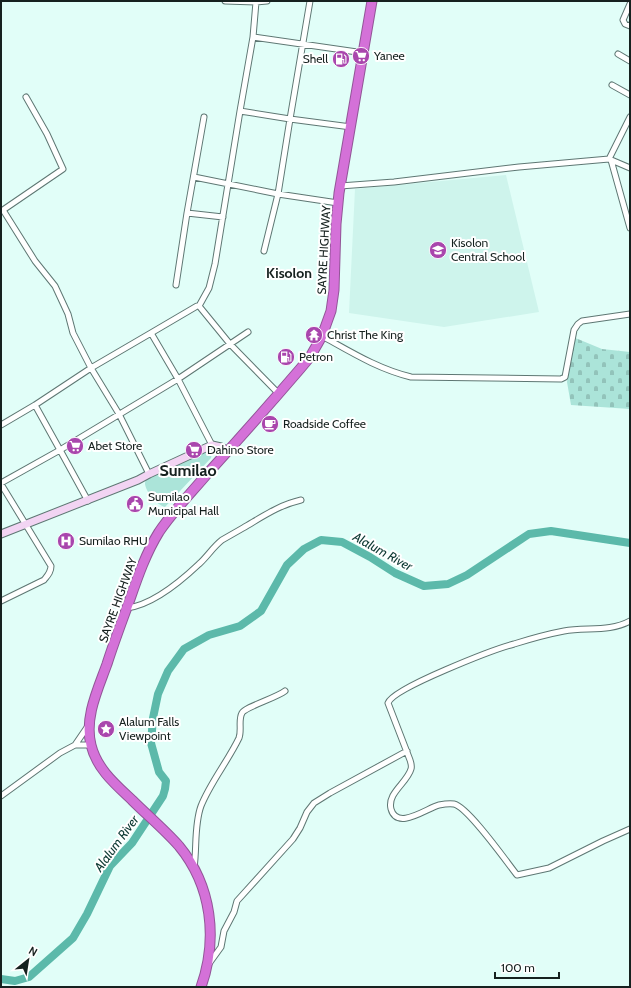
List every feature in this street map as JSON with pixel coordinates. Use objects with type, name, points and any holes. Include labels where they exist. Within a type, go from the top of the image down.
[{"type":"highway","name":"SAYRE HIGHWAY","points":[[201,987],[208,966],[210,940],[210,915],[204,891],[194,868],[177,844],[106,774],[97,761],[91,745],[89,733],[93,705],[144,563],[158,533],[178,507],[310,357],[322,336],[331,311],[334,290],[336,224],[340,186],[372,1]]},
{"type":"street","points":[[226,1],[267,1]]},
{"type":"street","points":[[264,251],[278,194],[310,1]]},
{"type":"street","points":[[1,425],[35,405],[91,368],[196,306],[199,306],[209,288],[215,264],[254,37],[256,2]]},
{"type":"street","points":[[630,4],[622,20],[625,24],[630,26]]},
{"type":"street","points":[[254,37],[364,53]]},
{"type":"street","points":[[618,54],[630,61]]},
{"type":"street","points":[[612,85],[630,95]]},
{"type":"street","points":[[26,97],[63,169],[3,210],[28,250],[55,286],[68,314],[73,333],[91,368],[119,414],[149,474]]},
{"type":"street","points":[[240,112],[350,127]]},
{"type":"street","points":[[176,285],[204,117]]},
{"type":"street","points":[[630,117],[628,128],[610,160],[630,228]]},
{"type":"street","points":[[340,186],[394,182],[519,167],[610,160],[630,168]]},
{"type":"street","points":[[194,177],[278,194],[338,203]]},
{"type":"street","points":[[187,213],[222,217]]},
{"type":"street","points":[[199,306],[230,344],[279,394]]},
{"type":"street","points":[[322,336],[378,367],[411,377],[561,379],[564,377],[574,330],[578,324],[582,321],[630,314]]},
{"type":"street","points":[[151,332],[178,379],[212,446]]},
{"type":"street","points":[[1,601],[44,580],[51,570],[26,524],[1,483],[60,450],[178,379],[248,332]]},
{"type":"street","points":[[35,405],[88,501]]},
{"type":"street","points":[[1,534],[88,501],[212,446],[221,447],[228,451]]},
{"type":"street","points":[[127,608],[144,604],[179,581],[199,564],[222,540],[273,510],[287,503],[300,500]]},
{"type":"street","points":[[630,621],[620,626],[611,628],[565,631],[514,644],[484,654],[416,683],[391,698],[388,703],[407,751],[411,767],[410,772],[392,798],[391,808],[395,816],[406,819],[439,805],[448,803],[456,804],[474,820],[517,874],[549,868],[603,840],[630,829]]},
{"type":"street","points":[[194,868],[200,810],[239,738],[241,731],[241,714],[245,709],[285,692]]},
{"type":"street","points":[[1,796],[60,753],[75,745],[90,724]]},
{"type":"street","points":[[75,745],[91,745]]},
{"type":"street","points":[[208,966],[217,955],[221,947],[224,931],[234,912],[237,901],[293,839],[310,808],[330,793],[407,751]]},
{"type":"shaded area","name":"Kisolon Central School","points":[[506,175],[539,312],[444,327],[349,313],[355,189]]},
{"type":"green space","points":[[573,337],[602,349],[630,352],[630,409],[571,405],[567,382]]},
{"type":"green space","points":[[206,452],[212,453],[211,458],[165,507],[152,498],[147,491],[145,484],[146,477]]},
{"type":"waterway","name":"Alalum River","points":[[1,979],[15,981],[29,977],[73,938],[87,914],[110,866],[132,843],[163,796],[166,781],[159,772],[151,743],[153,718],[158,694],[168,671],[184,649],[209,635],[240,626],[261,611],[287,565],[304,549],[321,540],[342,542],[395,573],[424,586],[448,584],[467,575],[529,534],[551,531],[630,543]]},
{"type":"place","name":"Yanee","points":[[361,56]]},
{"type":"place","name":"Shell","points":[[341,59]]},
{"type":"place","name":"Kisolon Central School","points":[[438,250]]},
{"type":"place","name":"Christ The King","points":[[314,335]]},
{"type":"place","name":"Petron","points":[[286,357]]},
{"type":"place","name":"Roadside Coffee","points":[[270,424]]},
{"type":"place","name":"Abet Store","points":[[75,446]]},
{"type":"place","name":"Dahino Store","points":[[194,450]]},
{"type":"place","name":"Sumilao Municipal Hall","points":[[135,504]]},
{"type":"place","name":"Sumilao RHU","points":[[66,541]]},
{"type":"place","name":"Alalum Falls Viewpoint","points":[[106,729]]},
{"type":"district","name":"Kisolon","points":[[289,273]]},
{"type":"district","name":"Sumilao","points":[[188,470]]}]
